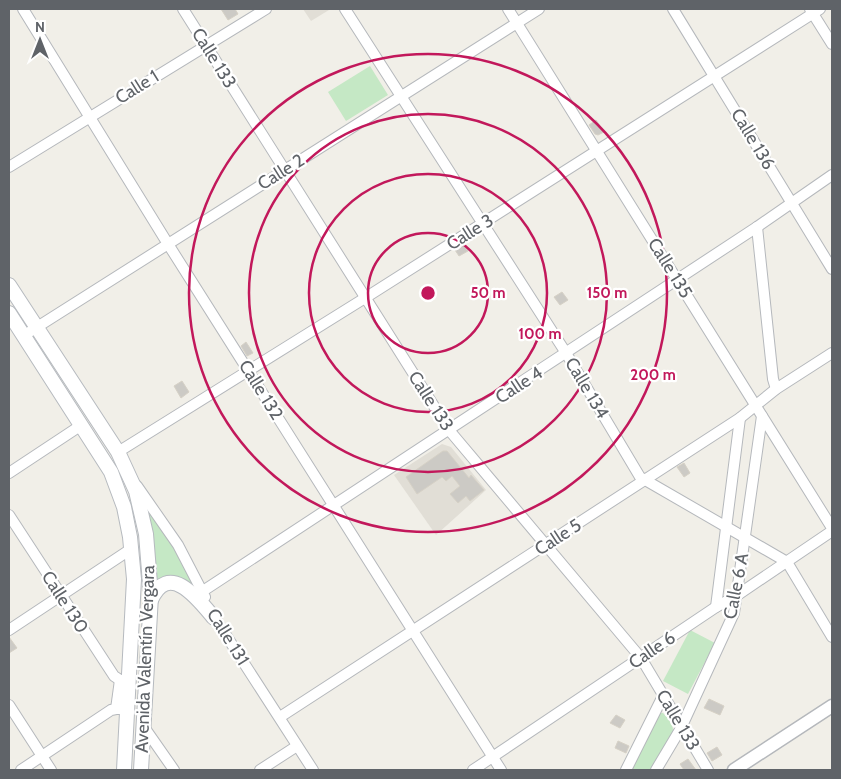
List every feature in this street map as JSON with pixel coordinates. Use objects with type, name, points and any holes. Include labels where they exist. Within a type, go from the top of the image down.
[{"type":"main road","name":"Avenida Valentín Vergara","points":[[9,284],[118,452],[139,501],[146,534],[151,600],[141,770]]},
{"type":"main road","name":"Avenida Valentín Vergara","points":[[9,316],[115,480],[124,507],[131,549],[134,595],[122,709],[124,770]]},
{"type":"main road","points":[[151,600],[156,590],[161,586],[178,584],[190,590],[214,618]]},
{"type":"street","name":"Calle 132","points":[[23,9],[168,244],[502,770]]},
{"type":"street","name":"Calle 133","points":[[183,9],[449,430],[641,658],[681,728],[708,770]]},
{"type":"street","name":"Calle 1","points":[[9,167],[266,9]]},
{"type":"street","name":"Calle 134","points":[[345,9],[566,353],[640,477],[744,539],[787,562]]},
{"type":"street","name":"Calle 135","points":[[508,9],[832,529]]},
{"type":"street","name":"Calle 2","points":[[23,336],[539,9]]},
{"type":"street","name":"Calle 136","points":[[673,9],[832,269]]},
{"type":"street","name":"Calle 3","points":[[118,452],[597,152],[814,10]]},
{"type":"street","points":[[814,10],[832,44]]},
{"type":"street","name":"Calle 4","points":[[203,591],[758,227],[832,175]]},
{"type":"street","points":[[758,227],[773,378],[776,389]]},
{"type":"street","points":[[9,316],[24,307]]},
{"type":"street","name":"Calle 5","points":[[280,717],[740,418],[776,389],[832,353]]},
{"type":"street","name":"Calle 6 A","points":[[656,770],[681,728],[731,622],[762,416]]},
{"type":"street","name":"Calle 6 A","points":[[716,607],[740,418]]},
{"type":"street","points":[[9,473],[80,426]]},
{"type":"street","name":"Calle 131","points":[[130,477],[178,545],[203,591],[214,618],[313,770]]},
{"type":"street","name":"Calle 130","points":[[9,515],[114,676],[124,681]]},
{"type":"street","name":"Calle 6","points":[[473,770],[716,607],[787,562],[832,529]]},
{"type":"street","points":[[9,630],[131,549]]},
{"type":"street","points":[[787,562],[832,637]]},
{"type":"street","points":[[626,770],[664,696]]},
{"type":"street","points":[[9,705],[51,770]]},
{"type":"street","points":[[734,770],[832,706]]},
{"type":"street","points":[[21,770],[111,710],[122,709]]},
{"type":"street","points":[[144,727],[174,770]]},
{"type":"street","points":[[260,770],[298,746]]},
{"type":"shaded area","points":[[303,9],[328,9],[329,10],[311,21]]},
{"type":"shaded area","points":[[442,444],[451,447],[486,490],[436,535],[394,475]]},
{"type":"green space","points":[[370,66],[388,95],[346,121],[328,92]]},
{"type":"green space","points":[[146,501],[202,597],[163,579],[156,581]]},
{"type":"green space","points":[[690,630],[715,643],[688,694],[663,681]]},
{"type":"green space","points":[[659,713],[663,713],[668,719],[673,730],[664,751],[651,770],[630,770]]},
{"type":"building","points":[[221,9],[235,9],[238,14],[228,20]]},
{"type":"building","points":[[596,120],[604,132],[598,135],[595,134],[589,125]]},
{"type":"building","points":[[463,244],[468,251],[459,256],[455,250]]},
{"type":"building","points":[[562,292],[568,300],[560,305],[554,297]]},
{"type":"building","points":[[246,342],[253,353],[247,356],[241,346]]},
{"type":"building","points":[[182,381],[189,392],[181,398],[174,386]]},
{"type":"building","points":[[443,451],[447,451],[469,478],[471,475],[484,490],[470,501],[466,496],[458,503],[450,494],[460,486],[452,476],[446,481],[442,477],[417,494],[406,477]]},
{"type":"building","points":[[684,463],[690,473],[684,477],[677,467]]},
{"type":"building","points":[[9,637],[17,648],[9,653]]},
{"type":"building","points":[[709,699],[724,706],[720,715],[704,708]]},
{"type":"building","points":[[616,715],[625,720],[620,728],[610,723]]},
{"type":"building","points":[[618,741],[629,746],[626,753],[615,748]]},
{"type":"building","points":[[717,747],[722,755],[712,761],[707,753]]},
{"type":"building","points":[[688,759],[696,770],[684,770],[680,764]]}]
